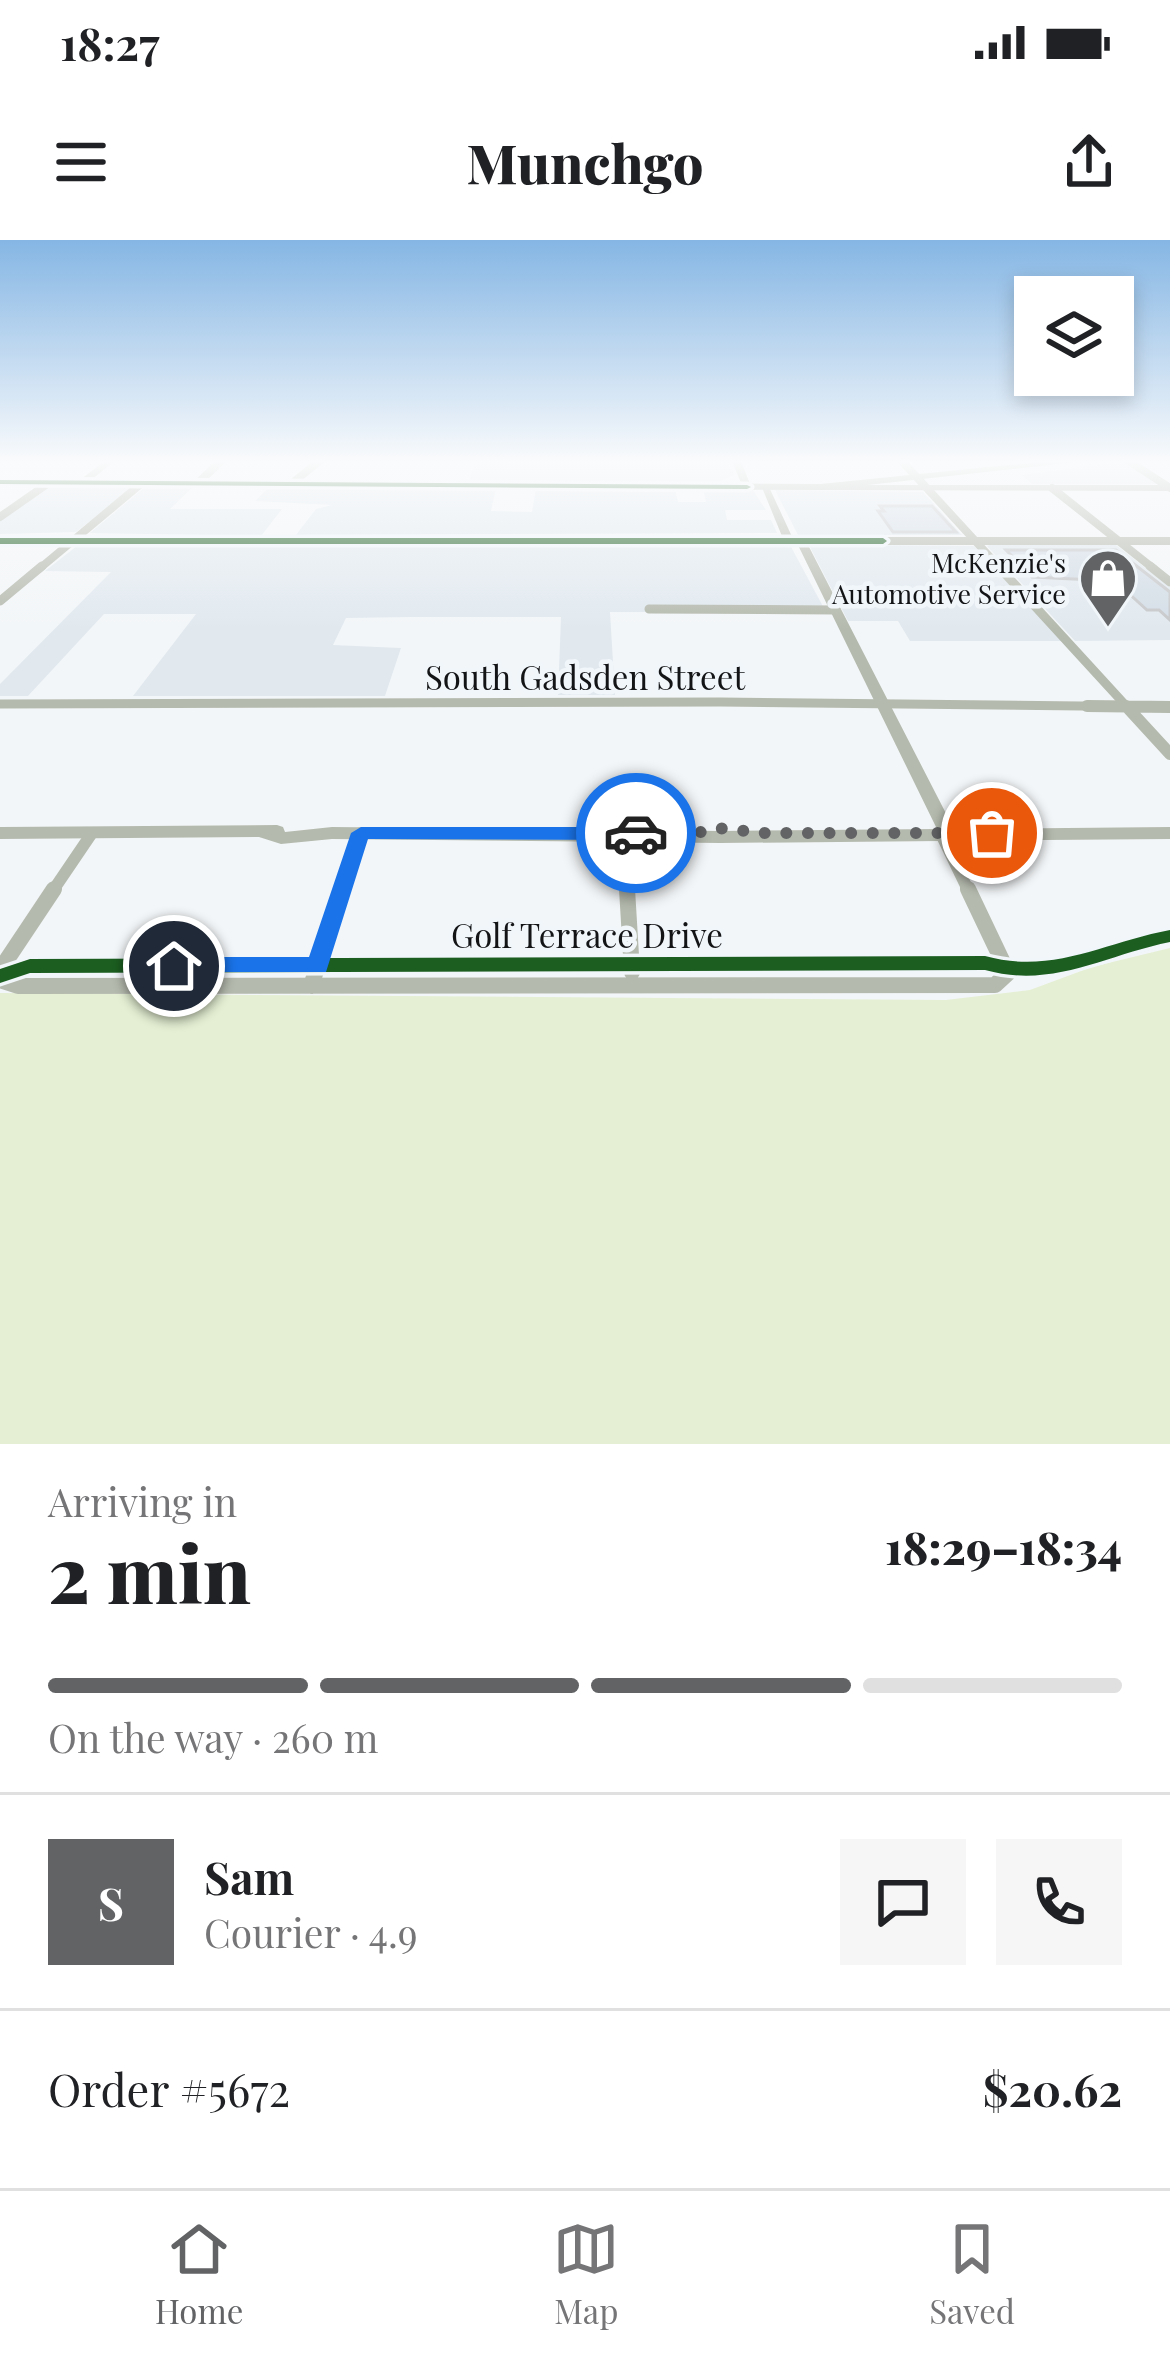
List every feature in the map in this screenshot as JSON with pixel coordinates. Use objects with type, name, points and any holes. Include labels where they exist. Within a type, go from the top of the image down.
[{"type":"main road","points":[[0,541],[1170,541]]},
{"type":"street","points":[[0,601],[101,516]]},
{"type":"street","points":[[781,516],[885,704],[1008,973]]},
{"type":"street","points":[[952,516],[1170,754]]},
{"type":"street","points":[[1087,516],[1170,582]]},
{"type":"street","points":[[649,609],[836,610]]},
{"type":"street","name":"South Gadsden Street","points":[[0,704],[1170,707]]},
{"type":"street","points":[[0,976],[92,832]]},
{"type":"street","points":[[0,833],[265,833],[281,838],[332,833],[1170,833]]},
{"type":"street","points":[[311,986],[361,833]]},
{"type":"street","points":[[624,833],[633,986]]},
{"type":"street","name":"Golf Terrace Drive","points":[[0,976],[30,966],[632,964],[985,963],[1008,973],[1069,964],[1170,936]]},
{"type":"street","name":"Golf Terrace Drive","points":[[0,976],[18,986],[995,985],[1008,973]]},
{"type":"shaded area","points":[[96,516],[76,532],[0,534],[0,520]]},
{"type":"shaded area","points":[[110,516],[276,516],[261,536],[90,533]]},
{"type":"shaded area","points":[[310,516],[726,516],[727,520],[771,520],[777,533],[296,535]]},
{"type":"shaded area","points":[[788,516],[945,516],[962,535],[798,535]]},
{"type":"shaded area","points":[[790,545],[826,612],[610,612],[615,695],[558,695],[561,617],[411,617],[346,618],[333,645],[401,648],[385,696],[133,696],[196,614],[104,614],[28,696],[0,696],[0,684],[111,572],[45,571],[77,546]]},
{"type":"shaded area","points":[[1116,545],[1170,587],[1170,640],[1075,641],[987,546]]},
{"type":"shaded area","points":[[974,546],[1062,641],[910,641],[898,621],[848,621],[810,547]]},
{"type":"green space","points":[[1170,948],[1170,1444],[0,1444],[0,993],[946,1000],[1030,990],[1092,967]]},
{"type":"building","points":[[882,516],[941,516],[956,532],[893,532]]},
{"type":"building","points":[[1006,550],[1116,550],[1170,592],[1170,620],[1159,610],[1147,610],[1115,581],[1032,577]]},
{"type":"cycle path","points":[[0,541],[883,541]]},
{"type":"cycle path","points":[[0,976],[30,966],[985,963],[1031,970],[1170,936]]},
{"type":"way so far","points":[[636,833],[742,828],[764,833],[992,833]]},
{"type":"place","name":"McKenzie's Automotive Service","points":[[1108,629]]},
{"type":"route","points":[[174,966],[318,965],[361,833],[636,833]]}]
